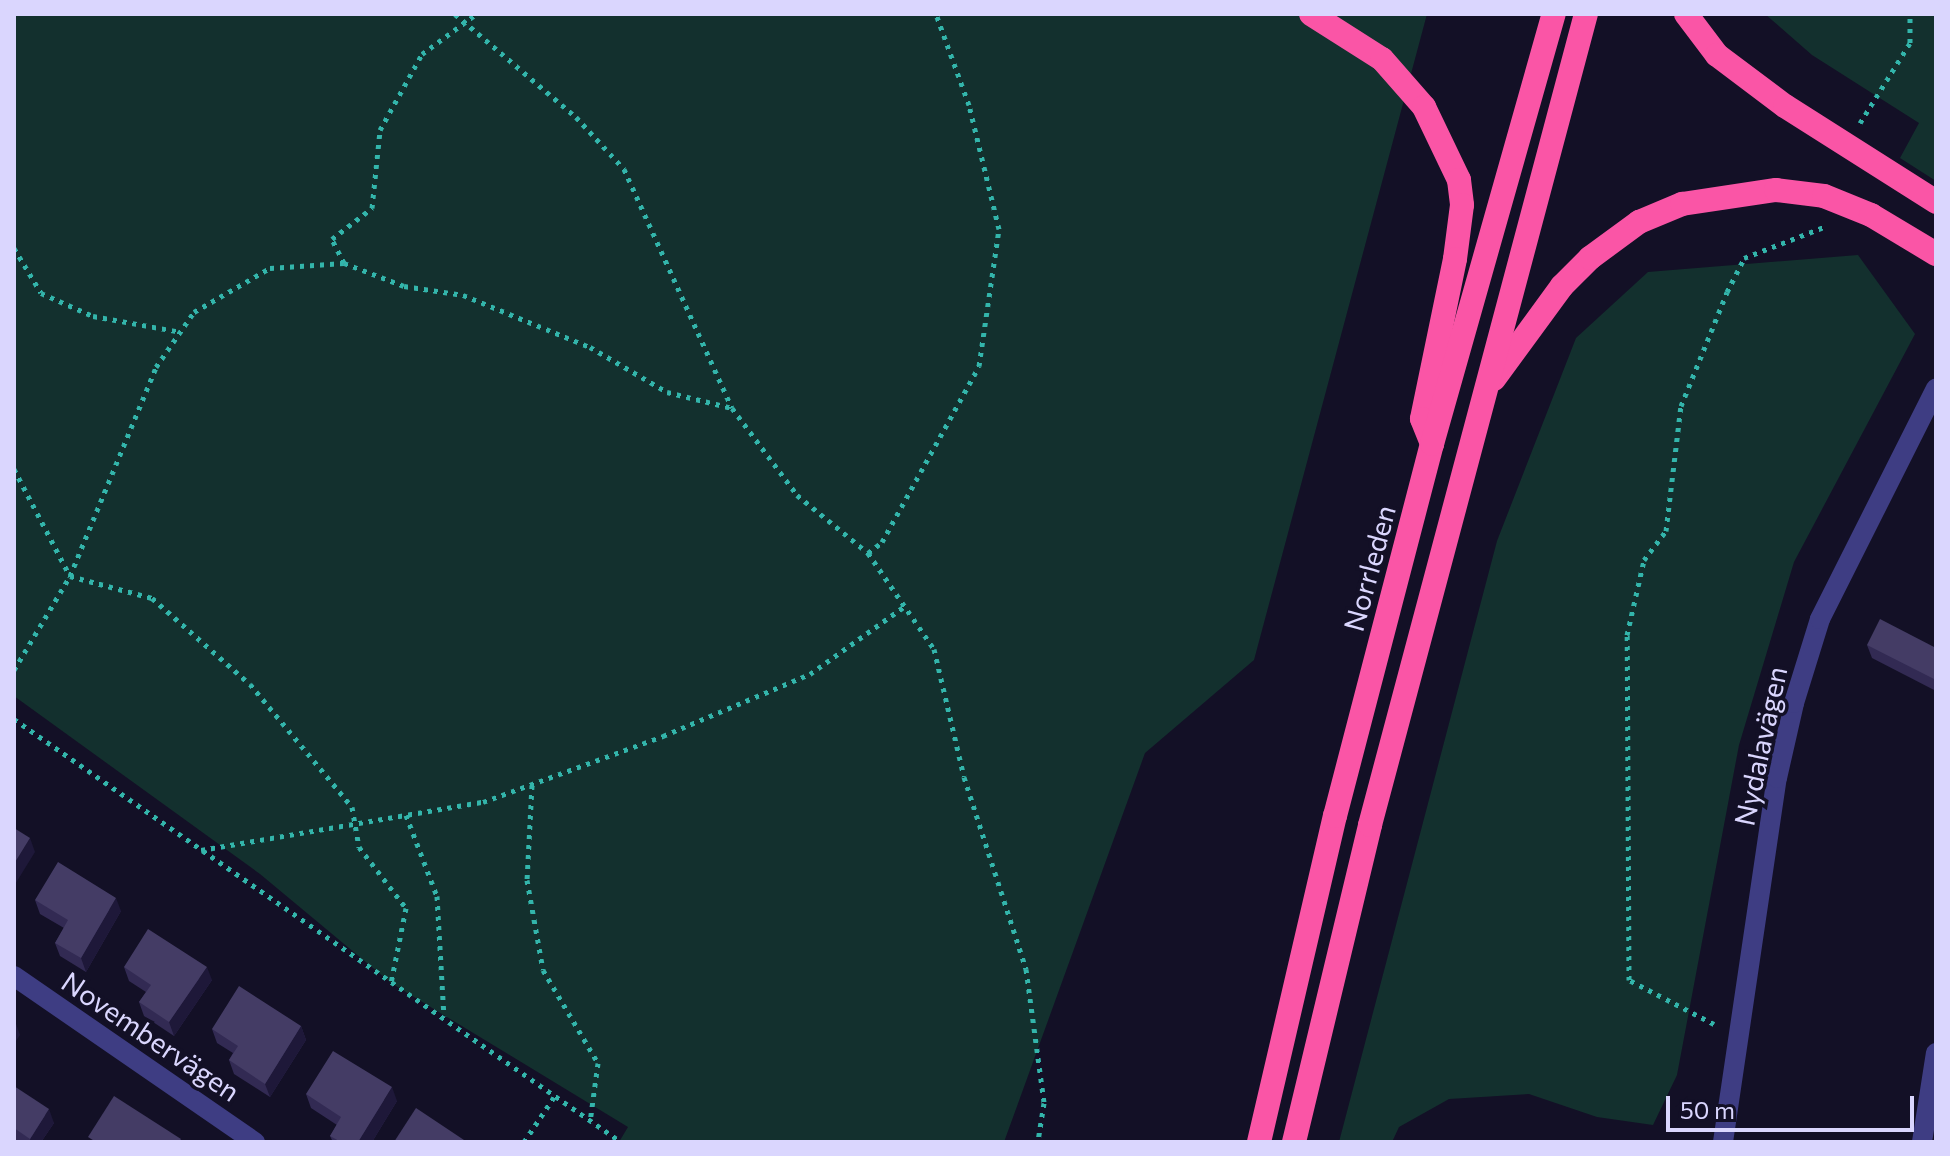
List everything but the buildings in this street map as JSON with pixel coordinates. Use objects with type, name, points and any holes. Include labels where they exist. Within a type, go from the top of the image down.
[{"type":"highway","points":[[1311,14],[1382,59],[1424,107],[1459,180],[1462,205],[1455,259],[1422,419],[1432,444]]},
{"type":"highway","name":"Norrleden","points":[[1259,1142],[1335,816],[1432,444],[1554,14]]},
{"type":"highway","points":[[1294,1142],[1370,825],[1586,14]]},
{"type":"highway","points":[[1686,14],[1717,55],[1860,156],[1936,202]]},
{"type":"highway","points":[[1486,390],[1562,286],[1639,222],[1694,201],[1751,191],[1800,192],[1847,204],[1936,254]]},
{"type":"street","name":"Nydalavägen","points":[[1723,1142],[1777,778],[1794,703],[1820,619],[1936,388]]},
{"type":"street","name":"Novembervägen","points":[[14,976],[255,1142]]},
{"type":"street","points":[[1922,1142],[1936,1053]]},
{"type":"path","points":[[455,14],[576,117],[624,169],[732,408],[797,495],[868,553],[934,649],[964,777],[1026,969],[1044,1103],[1038,1142]]},
{"type":"path","points":[[344,263],[332,239],[372,208],[380,130],[422,54],[476,14]]},
{"type":"path","points":[[868,553],[882,542],[979,366],[999,229],[969,105],[936,14]]},
{"type":"path","points":[[1860,156],[1860,122],[1910,43],[1910,14]]},
{"type":"path","points":[[1740,1037],[1629,980],[1627,635],[1644,560],[1666,531],[1681,406],[1744,258],[1838,221],[1847,204]]},
{"type":"path","points":[[14,248],[41,293],[93,316],[181,332]]},
{"type":"path","points":[[14,670],[70,576],[156,367],[194,312],[270,268],[344,263],[404,286],[463,295],[590,347],[667,392],[732,408]]},
{"type":"path","points":[[14,469],[70,576],[152,598],[250,684],[352,807],[359,847],[406,908],[391,983]]},
{"type":"path","points":[[201,850],[483,802],[810,674],[905,606]]},
{"type":"path","points":[[14,719],[621,1142]]},
{"type":"path","points":[[532,785],[527,880],[543,970],[598,1063],[590,1122]]},
{"type":"path","points":[[406,815],[437,896],[444,1016]]},
{"type":"path","points":[[524,1142],[554,1097]]},
{"type":"green space","points":[[14,14],[1427,14],[1254,660],[1145,753],[1004,1142],[619,1142],[628,1127],[391,983],[260,874],[14,696]]},
{"type":"green space","points":[[1765,14],[1936,14],[1936,181],[1900,158],[1919,123],[1812,55]]},
{"type":"green space","points":[[1858,255],[1915,334],[1794,562],[1739,745],[1677,1075],[1653,1125],[1597,1117],[1529,1094],[1449,1099],[1399,1127],[1392,1142],[1339,1142],[1497,541],[1576,338],[1648,272]]}]
